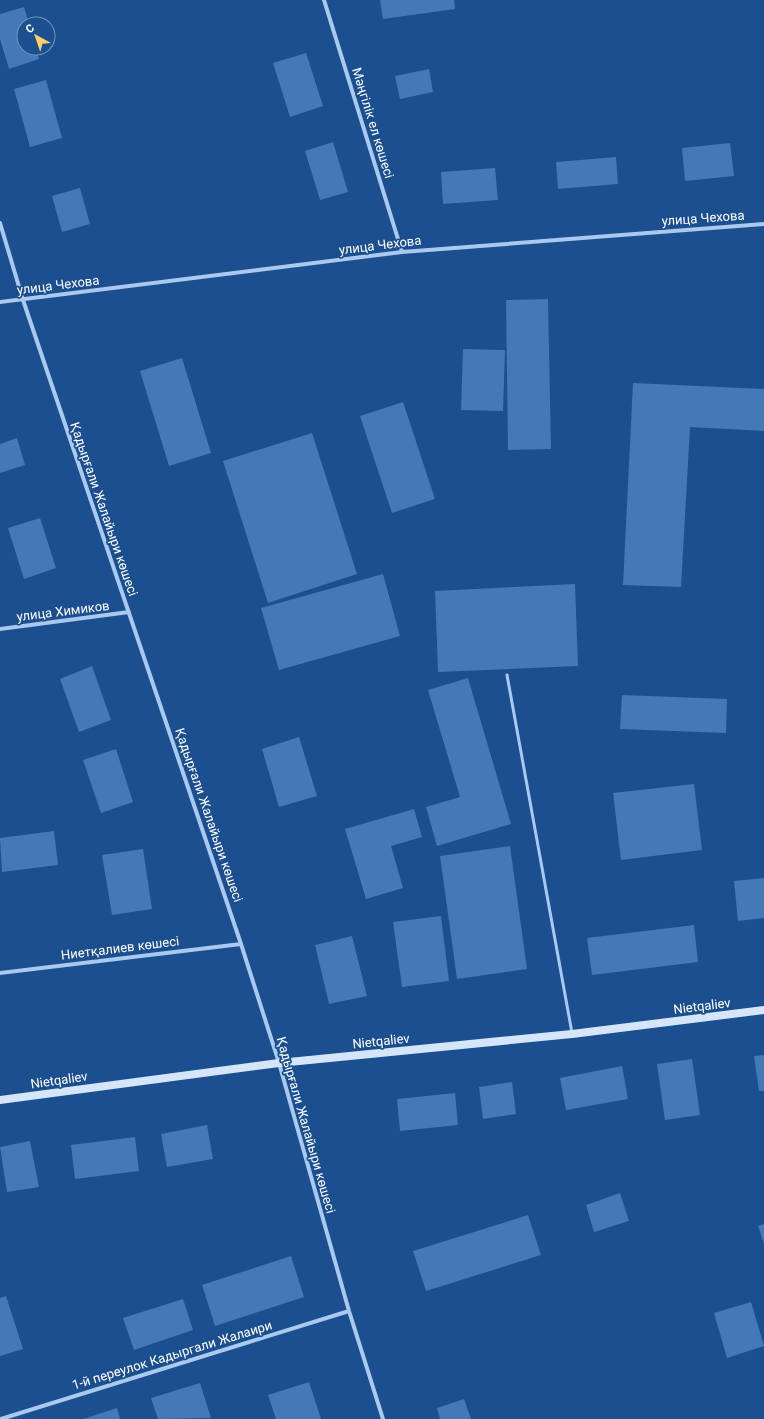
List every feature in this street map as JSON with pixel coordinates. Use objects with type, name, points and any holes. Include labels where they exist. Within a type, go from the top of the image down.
[{"type":"street","name":"Мәңгілік ел көшесі","points":[[324,0],[402,252]]},
{"type":"street","name":"Қадырғали Жалайыри көшесі","points":[[0,223],[23,300],[241,944],[279,1063],[348,1311],[383,1419]]},
{"type":"street","name":"улица Чехова","points":[[0,302],[402,252],[764,224]]},
{"type":"street","name":"улица Химиков","points":[[0,629],[129,612]]},
{"type":"street","name":"Ниетқалиев көшесі","points":[[0,973],[241,944]]},
{"type":"street","name":"Nietqaliev","points":[[0,1100],[279,1063],[572,1034],[764,1010]]},
{"type":"street","name":"1-й переулок Кадыргали Жалаири","points":[[1,1419],[348,1311]]},
{"type":"lane","points":[[507,674],[572,1034]]},
{"type":"building","points":[[380,0],[454,0],[455,9],[383,19]]},
{"type":"building","points":[[24,7],[27,16],[16,16],[16,56],[38,56],[39,59],[9,69],[0,39],[0,14]]},
{"type":"building","points":[[306,53],[323,106],[290,117],[273,63]]},
{"type":"building","points":[[429,69],[433,92],[400,99],[395,76]]},
{"type":"building","points":[[46,80],[62,138],[30,147],[14,89]]},
{"type":"building","points":[[333,142],[348,192],[320,200],[305,151]]},
{"type":"building","points":[[730,143],[734,176],[685,181],[682,148]]},
{"type":"building","points":[[616,157],[618,184],[558,189],[556,162]]},
{"type":"building","points":[[495,168],[498,200],[443,204],[441,172]]},
{"type":"building","points":[[80,188],[90,224],[62,232],[52,196]]},
{"type":"building","points":[[548,299],[551,449],[508,450],[506,300]]},
{"type":"building","points":[[463,349],[505,350],[503,411],[461,410]]},
{"type":"building","points":[[182,358],[211,453],[169,466],[140,371]]},
{"type":"building","points":[[633,383],[764,389],[764,431],[690,427],[681,587],[623,585]]},
{"type":"building","points":[[403,402],[435,499],[392,513],[360,416]]},
{"type":"building","points":[[312,433],[357,574],[268,603],[223,461]]},
{"type":"building","points":[[17,438],[25,465],[0,473],[0,444]]},
{"type":"building","points":[[40,518],[56,568],[24,579],[8,528]]},
{"type":"building","points":[[383,574],[400,636],[279,670],[261,608]]},
{"type":"building","points":[[575,584],[578,666],[438,672],[435,591]]},
{"type":"building","points":[[92,666],[111,720],[79,732],[60,679]]},
{"type":"building","points":[[468,678],[511,824],[437,846],[426,807],[460,797],[428,690]]},
{"type":"building","points":[[622,695],[727,699],[726,733],[620,729]]},
{"type":"building","points":[[299,737],[317,796],[279,807],[262,749]]},
{"type":"building","points":[[116,749],[133,802],[101,813],[83,760]]},
{"type":"building","points":[[694,784],[702,850],[621,860],[613,793]]},
{"type":"building","points":[[414,809],[422,837],[391,846],[403,888],[366,899],[345,829]]},
{"type":"building","points":[[54,831],[58,865],[2,872],[0,838]]},
{"type":"building","points":[[510,846],[527,969],[457,979],[440,856]]},
{"type":"building","points":[[143,849],[152,909],[112,915],[102,855]]},
{"type":"building","points":[[764,878],[764,918],[738,921],[734,881]]},
{"type":"building","points":[[441,916],[449,981],[402,987],[393,922]]},
{"type":"building","points":[[694,925],[698,962],[592,975],[587,938]]},
{"type":"building","points":[[352,936],[367,996],[329,1004],[315,945]]},
{"type":"building","points":[[764,1055],[764,1091],[759,1091],[754,1056]]},
{"type":"building","points":[[692,1059],[700,1115],[665,1120],[657,1064]]},
{"type":"building","points":[[622,1066],[628,1099],[566,1110],[560,1078]]},
{"type":"building","points":[[512,1082],[516,1114],[483,1119],[479,1087]]},
{"type":"building","points":[[455,1093],[458,1125],[400,1131],[397,1099]]},
{"type":"building","points":[[207,1125],[213,1159],[167,1167],[161,1134]]},
{"type":"building","points":[[135,1137],[139,1171],[75,1179],[71,1145]]},
{"type":"building","points":[[30,1141],[39,1187],[7,1192],[0,1147]]},
{"type":"building","points":[[620,1193],[629,1221],[594,1232],[586,1205]]},
{"type":"building","points":[[528,1215],[541,1255],[426,1291],[413,1251]]},
{"type":"building","points":[[764,1224],[764,1244],[758,1226]]},
{"type":"building","points":[[291,1256],[304,1297],[215,1326],[202,1285]]},
{"type":"building","points":[[6,1296],[23,1349],[0,1356],[0,1298]]},
{"type":"building","points":[[183,1299],[193,1330],[134,1350],[123,1318]]},
{"type":"building","points":[[751,1302],[764,1346],[727,1358],[714,1313]]},
{"type":"building","points":[[309,1382],[321,1419],[276,1419],[268,1395]]},
{"type":"building","points":[[200,1383],[211,1418],[158,1419],[151,1398]]},
{"type":"building","points":[[464,1399],[471,1419],[440,1419],[437,1408]]},
{"type":"building","points":[[117,1408],[120,1419],[83,1419]]}]
